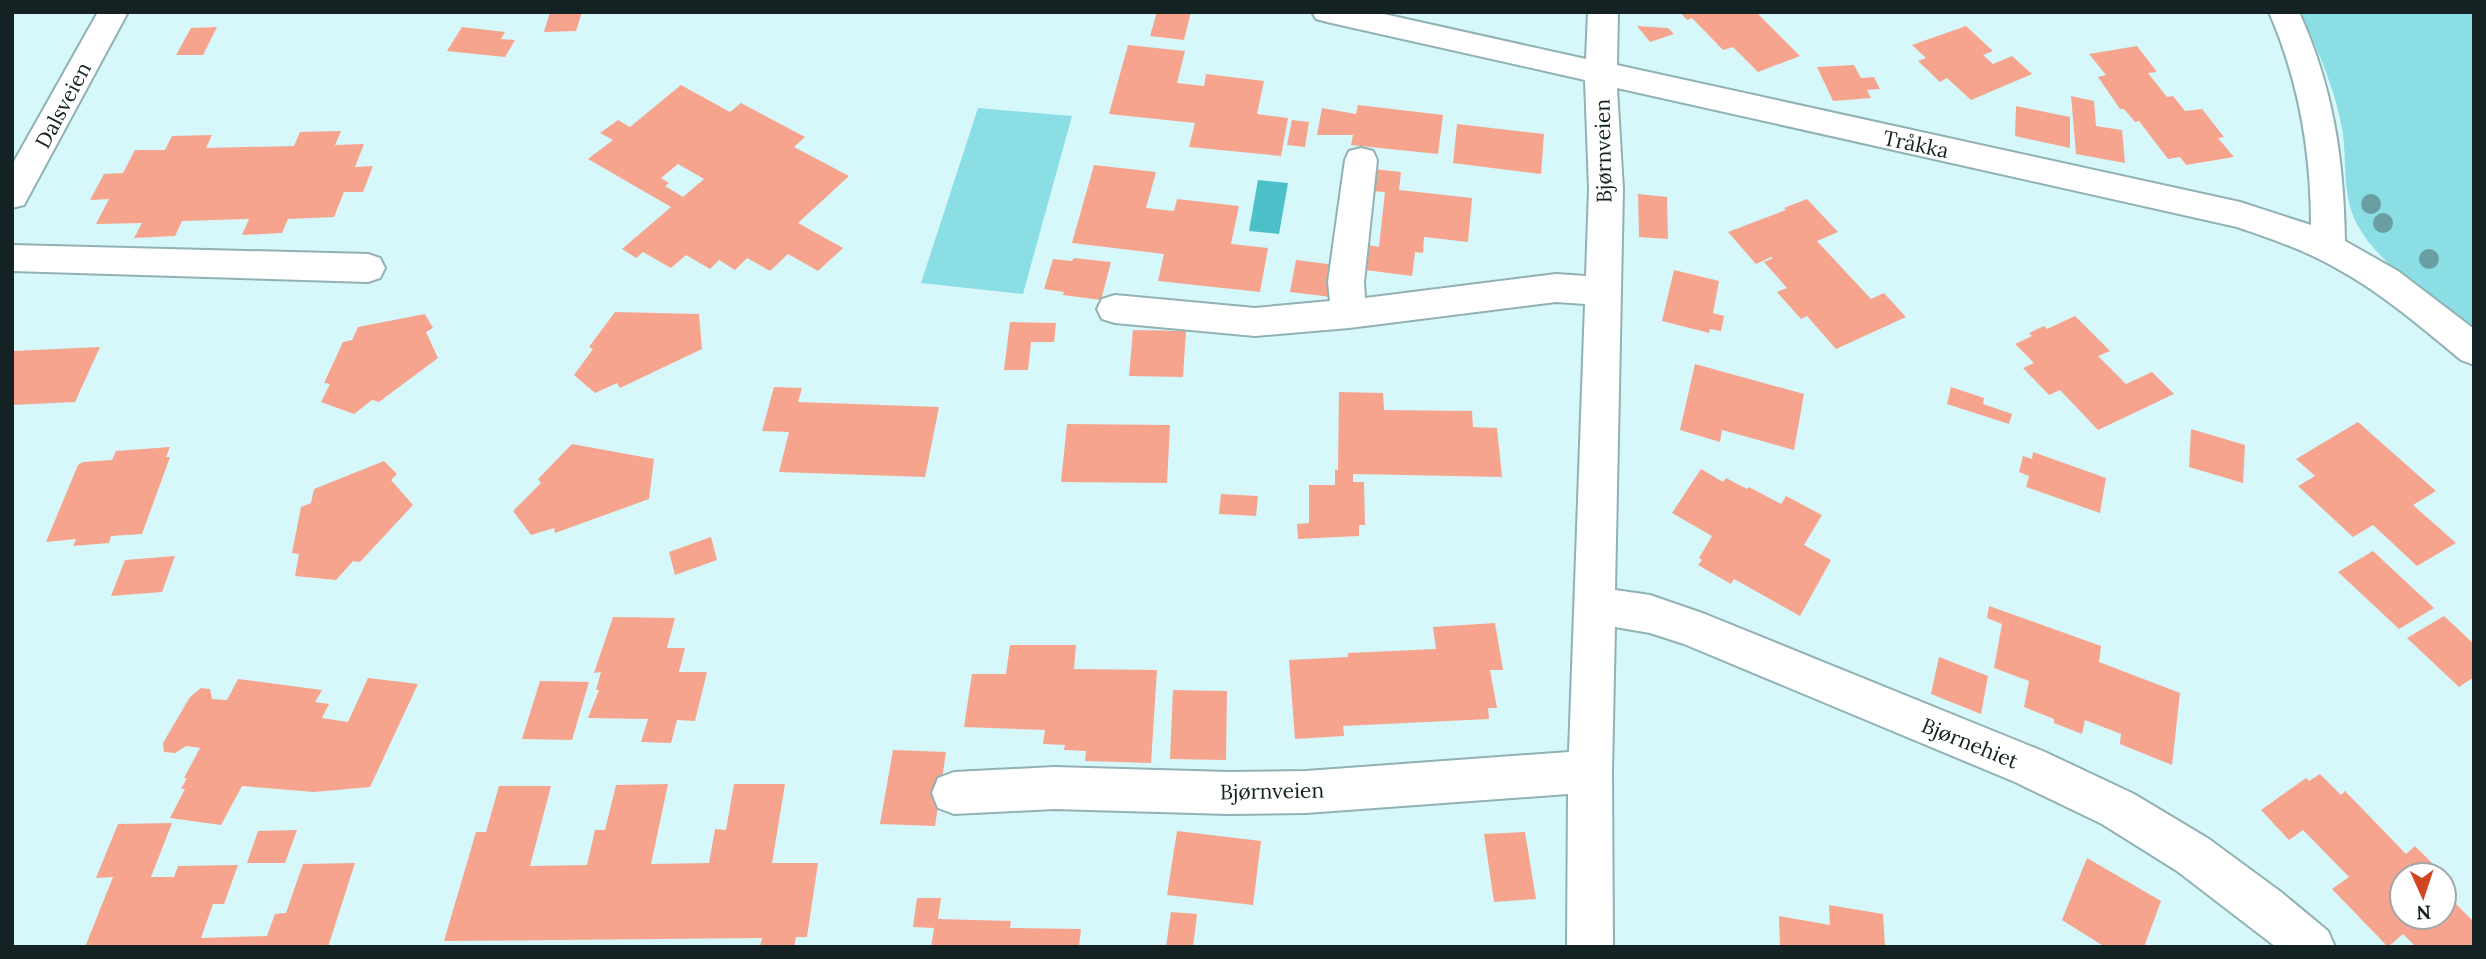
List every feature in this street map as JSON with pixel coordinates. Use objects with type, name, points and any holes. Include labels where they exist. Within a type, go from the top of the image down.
[{"type":"street","name":"Dalsveien","points":[[12,196],[113,12]]},
{"type":"street","name":"Tråkka","points":[[1327,12],[2240,215],[2328,247],[2368,270],[2406,296],[2474,350]]},
{"type":"street","name":"Bjørnveien","points":[[1590,947],[1590,772],[1596,605],[1601,291],[1606,189],[1601,75],[1603,12]]},
{"type":"street","points":[[2284,12],[2308,69],[2320,110],[2326,150],[2328,247]]},
{"type":"street","points":[[1349,314],[1346,282],[1361,160]]},
{"type":"street","points":[[12,258],[368,268]]},
{"type":"street","points":[[1115,310],[1255,322],[1349,314],[1556,288],[1601,291]]},
{"type":"street","name":"Bjørnehiet","points":[[1596,605],[1650,614],[1690,627],[2030,767],[2118,809],[2193,855],[2265,908],[2312,947]]},
{"type":"street","name":"Bjørnveien","points":[[954,793],[1054,788],[1228,793],[1306,792],[1525,774],[1590,772]]},
{"type":"shaded area","points":[[2299,12],[2474,12],[2474,331],[2407,280],[2363,235],[2350,207],[2343,139],[2335,98],[2325,68]]},
{"type":"shaded area","points":[[978,108],[1072,116],[1023,294],[921,283]]},
{"type":"shaded area","points":[[1258,180],[1288,183],[1279,234],[1249,231]]},
{"type":"building","points":[[550,12],[582,12],[576,31],[544,32]]},
{"type":"building","points":[[1157,12],[1191,12],[1184,40],[1150,36]]},
{"type":"building","points":[[1680,12],[1756,12],[1800,56],[1758,72],[1733,47],[1723,50],[1692,18],[1687,20]]},
{"type":"building","points":[[1637,26],[1668,28],[1674,34],[1650,42]]},
{"type":"building","points":[[1966,26],[1993,51],[1983,55],[1993,64],[2012,56],[2032,74],[1971,100],[1947,78],[1940,82],[1918,61],[1926,58],[1912,45]]},
{"type":"building","points":[[217,27],[203,55],[176,55],[191,28]]},
{"type":"building","points":[[462,27],[505,32],[501,39],[515,40],[505,57],[447,51]]},
{"type":"building","points":[[1128,45],[1185,51],[1177,83],[1204,86],[1206,74],[1264,81],[1257,114],[1288,118],[1281,156],[1189,147],[1195,123],[1109,114]]},
{"type":"building","points":[[2137,46],[2157,72],[2148,73],[2167,97],[2173,96],[2185,111],[2202,109],[2224,137],[2218,138],[2234,157],[2186,165],[2180,157],[2168,159],[2139,121],[2135,122],[2124,109],[2120,109],[2098,77],[2106,75],[2089,54]]},
{"type":"building","points":[[1854,65],[1861,78],[1874,77],[1880,89],[1867,90],[1871,98],[1833,101],[1817,67]]},
{"type":"building","points":[[681,85],[730,112],[741,103],[805,137],[794,147],[849,176],[798,223],[843,248],[818,271],[788,254],[770,271],[747,258],[735,270],[719,260],[710,269],[686,255],[671,268],[643,252],[636,258],[622,249],[671,207],[588,159],[613,140],[600,133],[618,120],[630,127]],"holes":[[[678,164],[704,179],[683,197],[665,186],[669,183],[661,178]]]},
{"type":"building","points":[[2071,96],[2094,101],[2096,126],[2122,130],[2125,163],[2076,154]]},
{"type":"building","points":[[1358,105],[1443,115],[1438,154],[1351,145],[1353,135],[1317,135],[1322,108],[1356,114]]},
{"type":"building","points":[[2016,106],[2070,117],[2070,148],[2015,136]]},
{"type":"building","points":[[1292,120],[1309,122],[1305,147],[1287,145]]},
{"type":"building","points":[[1457,124],[1544,134],[1541,174],[1453,163]]},
{"type":"building","points":[[341,131],[335,145],[364,144],[355,167],[373,166],[363,192],[344,192],[334,217],[288,219],[282,233],[242,235],[249,219],[182,221],[175,236],[134,238],[142,223],[96,224],[109,199],[90,200],[104,174],[123,173],[135,150],[165,150],[172,136],[212,135],[206,148],[294,146],[300,132]]},
{"type":"building","points":[[1094,165],[1156,172],[1146,208],[1174,211],[1177,199],[1239,206],[1231,244],[1268,248],[1260,292],[1158,281],[1164,254],[1072,243]]},
{"type":"building","points":[[1374,169],[1401,172],[1399,190],[1472,198],[1468,242],[1424,237],[1423,253],[1415,252],[1412,276],[1365,270],[1369,245],[1379,247],[1385,192],[1371,191]]},
{"type":"building","points":[[1638,194],[1667,197],[1668,239],[1639,237]]},
{"type":"building","points":[[1807,199],[1838,232],[1817,241],[1871,299],[1884,293],[1906,317],[1836,349],[1807,316],[1801,319],[1777,292],[1787,288],[1764,262],[1773,258],[1756,264],[1728,232]]},
{"type":"building","points":[[1074,258],[1111,262],[1101,300],[1063,295],[1064,292],[1044,289],[1053,259],[1072,261]]},
{"type":"building","points":[[1296,260],[1336,265],[1331,297],[1290,292]]},
{"type":"building","points":[[1674,270],[1719,281],[1713,313],[1724,316],[1721,331],[1710,329],[1709,333],[1662,321]]},
{"type":"building","points":[[615,312],[699,314],[702,349],[620,388],[617,383],[595,393],[574,375],[593,349],[589,347]]},
{"type":"building","points":[[425,314],[433,328],[426,332],[438,358],[379,402],[372,400],[354,414],[321,402],[330,384],[324,383],[343,342],[352,340],[358,327]]},
{"type":"building","points":[[2075,316],[2110,351],[2098,356],[2126,384],[2152,372],[2174,394],[2098,430],[2060,390],[2049,395],[2023,368],[2034,363],[2015,344],[2032,336],[2029,333],[2044,326],[2047,329]]},
{"type":"building","points":[[1010,322],[1056,323],[1054,342],[1031,342],[1028,370],[1004,370]]},
{"type":"building","points":[[1133,330],[1186,331],[1183,377],[1129,376]]},
{"type":"building","points":[[100,347],[75,402],[12,405],[12,351]]},
{"type":"building","points":[[1695,364],[1804,394],[1794,450],[1722,430],[1720,442],[1680,430]]},
{"type":"building","points":[[774,387],[802,388],[798,402],[939,407],[925,477],[779,472],[789,432],[762,431]]},
{"type":"building","points":[[1951,387],[1984,398],[1983,404],[2012,414],[2009,424],[1947,404]]},
{"type":"building","points":[[1339,392],[1383,393],[1384,410],[1472,411],[1473,427],[1497,428],[1502,477],[1353,474],[1353,482],[1364,482],[1365,525],[1359,525],[1359,536],[1298,539],[1297,524],[1309,523],[1309,485],[1335,485],[1335,470],[1338,470]]},
{"type":"building","points":[[2358,422],[2436,491],[2413,505],[2456,543],[2417,566],[2373,525],[2353,537],[2298,486],[2315,476],[2296,459]]},
{"type":"building","points":[[1067,424],[1170,425],[1167,483],[1061,482]]},
{"type":"building","points":[[2191,429],[2245,445],[2243,483],[2189,467]]},
{"type":"building","points":[[572,444],[654,459],[649,499],[555,533],[554,528],[531,535],[513,511],[541,483],[538,479]]},
{"type":"building","points":[[170,447],[166,457],[170,457],[142,534],[111,536],[109,543],[73,546],[76,539],[46,542],[78,465],[83,462],[112,460],[116,451]]},
{"type":"building","points":[[2033,452],[2106,478],[2100,513],[2026,487],[2029,476],[2019,472],[2023,456],[2032,459]]},
{"type":"building","points":[[384,461],[397,474],[391,480],[413,505],[360,562],[353,561],[336,580],[295,576],[299,554],[292,553],[301,507],[311,503],[314,489]]},
{"type":"building","points":[[1701,469],[1723,482],[1726,478],[1781,504],[1786,496],[1822,515],[1804,545],[1831,560],[1800,616],[1734,579],[1731,584],[1698,565],[1702,560],[1699,558],[1712,536],[1672,513]]},
{"type":"building","points":[[1221,494],[1258,496],[1256,516],[1219,514]]},
{"type":"building","points":[[711,537],[717,560],[675,575],[669,552]]},
{"type":"building","points":[[2373,551],[2434,608],[2399,629],[2338,572]]},
{"type":"building","points":[[175,556],[162,592],[111,596],[125,560]]},
{"type":"building","points":[[1989,606],[2101,646],[2099,662],[2180,693],[2172,765],[2120,744],[2121,734],[2085,720],[2082,734],[2024,707],[2029,681],[1994,668],[2002,624],[1987,618]]},
{"type":"building","points":[[2444,616],[2474,644],[2474,677],[2459,687],[2407,638]]},
{"type":"building","points":[[613,617],[675,618],[667,648],[685,648],[679,672],[707,672],[695,721],[677,720],[671,743],[641,742],[648,719],[588,718],[599,690],[596,690],[601,672],[594,673]]},
{"type":"building","points":[[1495,623],[1503,670],[1490,670],[1497,708],[1488,708],[1489,719],[1343,726],[1344,736],[1295,739],[1289,660],[1348,657],[1348,653],[1436,649],[1433,627]]},
{"type":"building","points":[[1010,645],[1076,645],[1074,669],[1157,670],[1151,763],[1085,761],[1086,751],[1064,750],[1065,745],[1043,744],[1045,730],[964,727],[972,674],[1006,674]]},
{"type":"building","points":[[1939,657],[1988,676],[1981,714],[1931,694]]},
{"type":"building","points":[[368,678],[418,684],[370,787],[314,792],[242,786],[221,825],[170,818],[185,789],[181,789],[187,778],[184,778],[200,748],[186,746],[175,753],[164,752],[163,743],[190,697],[201,688],[210,689],[212,699],[227,700],[238,679],[322,690],[315,702],[329,704],[322,718],[348,722]]},
{"type":"building","points":[[540,681],[589,682],[572,740],[522,739]]},
{"type":"building","points":[[1173,690],[1227,691],[1226,760],[1170,759]]},
{"type":"building","points":[[893,750],[946,752],[935,826],[880,824]]},
{"type":"building","points":[[2320,774],[2341,795],[2345,791],[2406,854],[2415,846],[2430,861],[2388,861],[2388,931],[2458,931],[2458,906],[2474,922],[2474,947],[2416,947],[2403,934],[2388,947],[2332,889],[2349,877],[2303,830],[2289,840],[2261,810],[2306,778],[2309,781]]},
{"type":"building","points":[[668,784],[651,864],[709,863],[715,829],[726,830],[734,784],[785,784],[772,863],[818,863],[807,937],[796,937],[794,947],[760,947],[762,938],[444,941],[476,832],[486,832],[499,786],[551,786],[530,866],[587,865],[595,830],[605,830],[616,785]]},
{"type":"building","points":[[172,823],[151,877],[174,877],[178,866],[238,865],[224,904],[213,904],[201,938],[267,936],[275,914],[286,913],[303,864],[355,863],[328,947],[85,947],[113,877],[96,878],[118,824]]},
{"type":"building","points":[[297,830],[285,863],[247,863],[258,831]]},
{"type":"building","points":[[1177,831],[1261,841],[1253,905],[1167,895]]},
{"type":"building","points":[[1525,832],[1536,899],[1494,902],[1484,834]]},
{"type":"building","points":[[2087,858],[2161,901],[2144,947],[2105,947],[2062,920]]},
{"type":"building","points":[[917,898],[941,898],[938,919],[1011,921],[1010,928],[1081,929],[1079,947],[931,947],[934,928],[913,927]]},
{"type":"building","points":[[1829,905],[1883,914],[1885,947],[1780,947],[1779,916],[1830,925]]},
{"type":"building","points":[[1171,912],[1197,914],[1193,947],[1166,947]]}]
